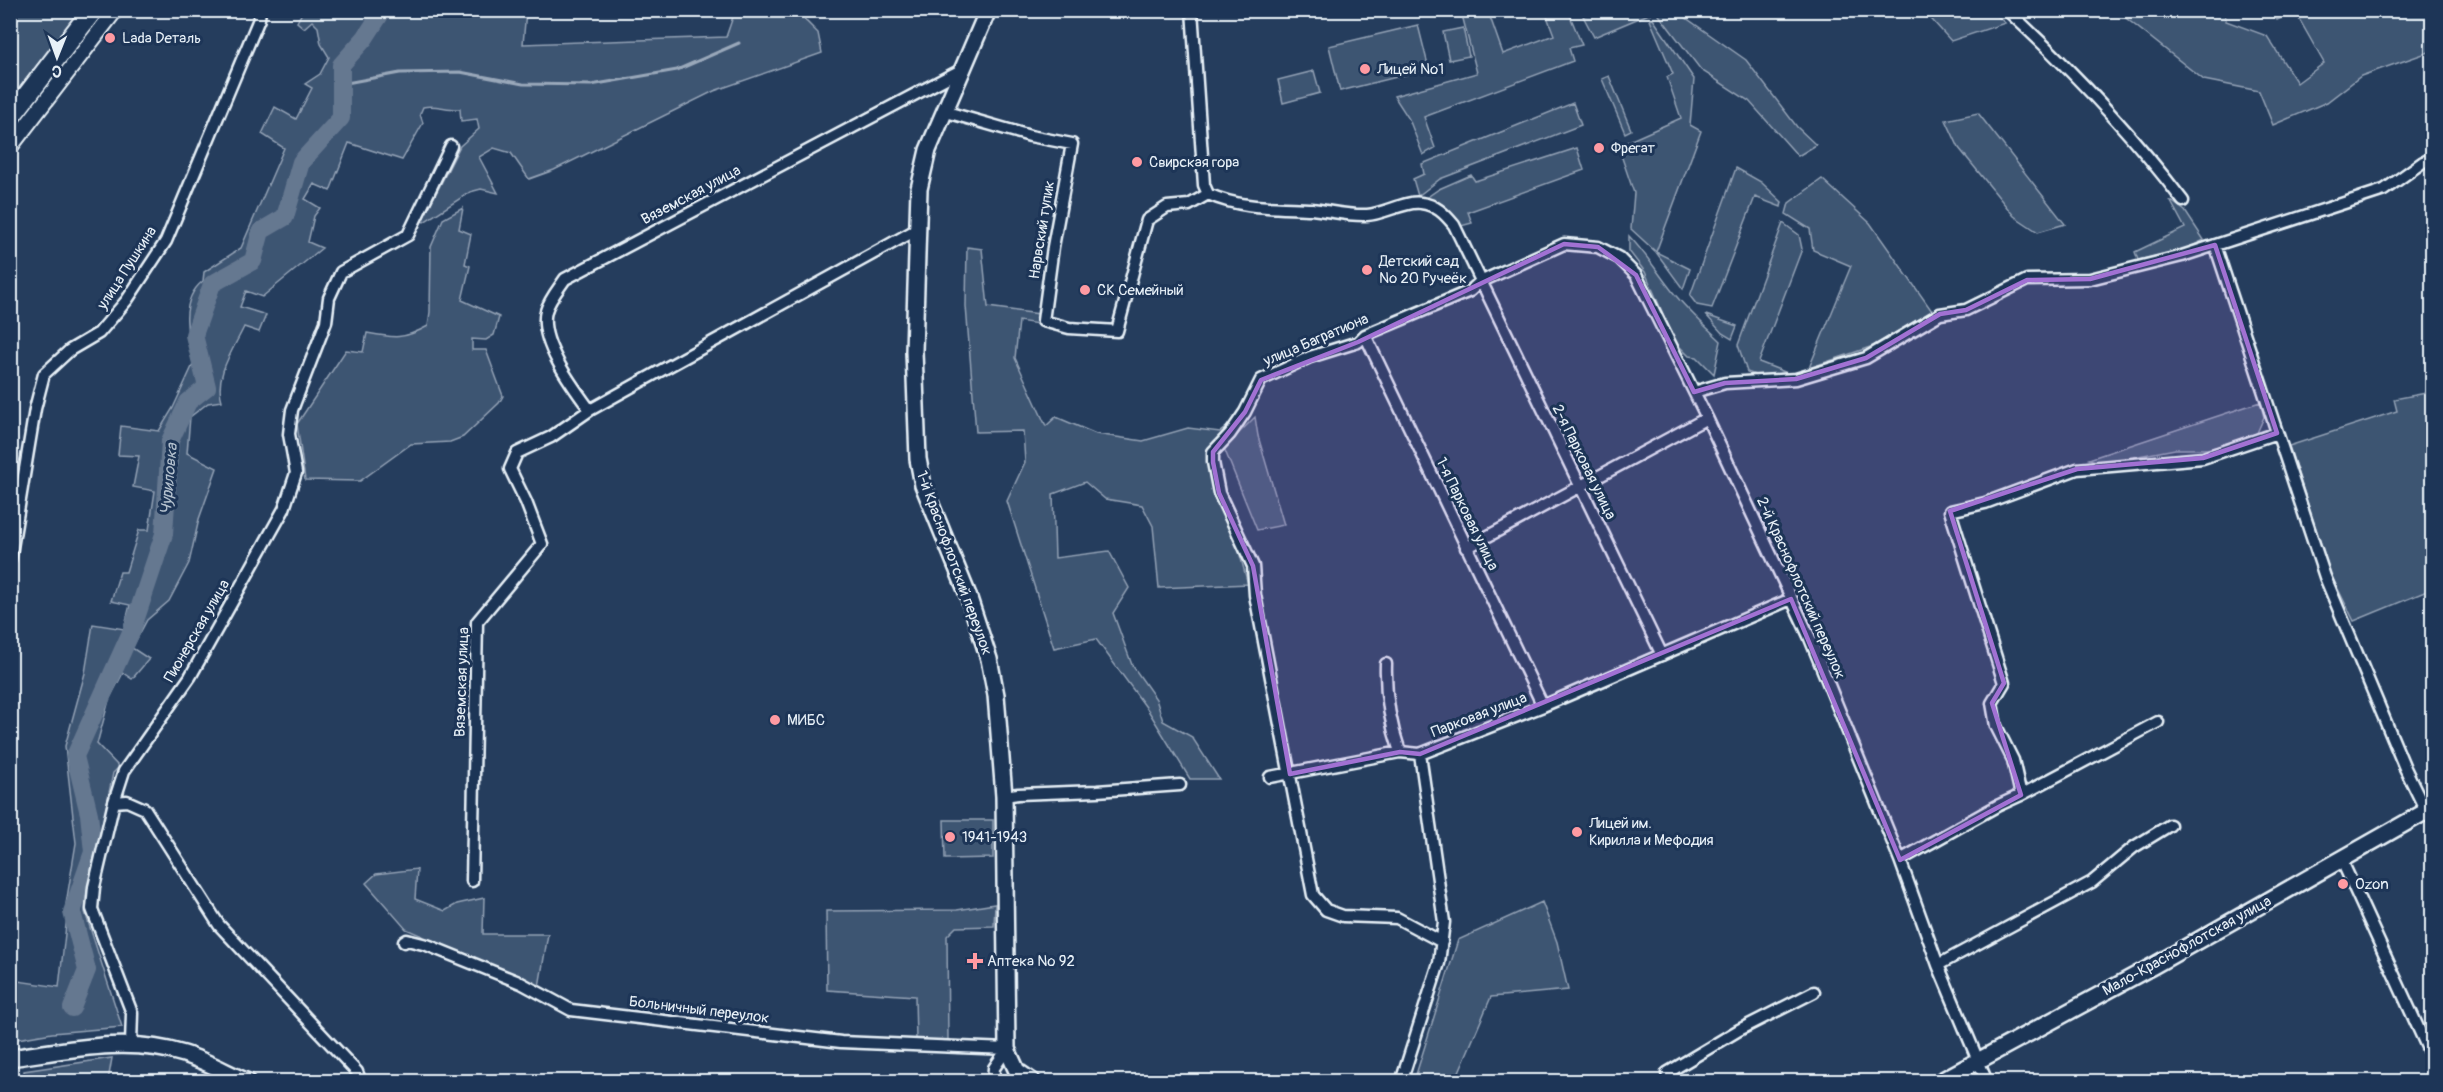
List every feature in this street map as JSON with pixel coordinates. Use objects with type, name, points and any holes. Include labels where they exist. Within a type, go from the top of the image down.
[{"type":"main road","points":[[10,117],[92,10]]},
{"type":"main road","points":[[10,144],[113,10]]},
{"type":"street","name":"улица Пушкина","points":[[10,560],[35,409],[44,374],[70,350],[99,333],[127,300],[166,241],[259,19],[260,10]]},
{"type":"street","name":"1-й Краснофлотский переулок","points":[[988,10],[964,69],[943,111],[928,150],[919,189],[914,351],[918,459],[923,486],[968,595],[988,659],[996,694],[1004,796],[1007,1049],[1017,1071],[1033,1082]]},
{"type":"street","points":[[1192,10],[1204,185],[1208,194],[1223,201],[1248,206],[1359,215],[1386,213],[1417,202],[1432,205],[1443,212],[1454,225],[1480,282]]},
{"type":"street","points":[[2007,10],[2040,41],[2115,121],[2183,201]]},
{"type":"street","name":"Вяземская улица","points":[[590,411],[557,362],[546,327],[546,310],[565,279],[964,69]]},
{"type":"street","name":"Нарвский тупик","points":[[943,111],[1030,136],[1072,144],[1055,236],[1043,321],[1069,328],[1117,331],[1147,220],[1167,207],[1189,205],[1208,194]]},
{"type":"street","name":"Пионерская улица","points":[[131,1044],[132,1013],[92,909],[94,887],[114,802],[124,771],[190,677],[284,509],[296,473],[289,434],[292,410],[326,321],[329,298],[341,272],[408,235],[451,146]]},
{"type":"street","points":[[1694,392],[1725,383],[1796,379],[1866,358],[1940,315],[1966,310],[2027,280],[2090,279],[2182,256],[2384,190],[2423,162],[2433,159]]},
{"type":"street","name":"Вяземская улица","points":[[472,881],[477,622],[542,544],[510,469],[517,453],[552,437],[590,411],[916,230]]},
{"type":"street","name":"2-й Краснофлотский переулок","points":[[1480,282],[1564,244],[1598,247],[1619,258],[1636,275],[1707,418],[1809,636],[1900,860],[1938,965],[1987,1082]]},
{"type":"street","points":[[2215,245],[2325,578],[2405,768],[2429,809]]},
{"type":"street","name":"улица Багратиона","points":[[1442,942],[1397,918],[1343,916],[1326,910],[1313,895],[1255,595],[1253,566],[1219,493],[1213,452],[1230,434],[1245,412],[1262,380],[1310,357],[1358,342],[1365,335],[1470,291],[1480,282]]},
{"type":"street","name":"2-я Парковая улица","points":[[1480,282],[1662,655]]},
{"type":"street","name":"1-я Парковая улица","points":[[1365,335],[1543,706]]},
{"type":"street","points":[[1466,548],[1707,418]]},
{"type":"street","points":[[2021,795],[2013,760],[1996,726],[1992,703],[2004,683],[1950,511],[1985,503],[2077,469],[2203,458],[2277,433]]},
{"type":"street","name":"Парковая улица","points":[[1401,1082],[1436,974],[1444,922],[1420,754],[1543,706],[1791,599]]},
{"type":"street","points":[[1386,664],[1385,689],[1392,727],[1400,752]]},
{"type":"street","points":[[1900,860],[1997,806],[2158,722]]},
{"type":"street","points":[[1270,777],[1400,752],[1420,754]]},
{"type":"street","points":[[1004,796],[1180,784]]},
{"type":"street","points":[[114,802],[126,801],[145,809],[219,925],[357,1072],[361,1082]]},
{"type":"street","name":"Мало-Краснофлотская улица","points":[[1940,1082],[2153,966],[2429,809]]},
{"type":"street","points":[[1938,965],[2092,882],[2134,847],[2170,825]]},
{"type":"street","points":[[2341,859],[2433,1058]]},
{"type":"street","name":"Больничный переулок","points":[[404,942],[407,940],[428,945],[521,983],[571,1010],[841,1042],[1007,1049]]},
{"type":"street","points":[[1672,1082],[1667,1072],[1739,1030],[1814,992]]},
{"type":"street","points":[[10,1058],[97,1046],[131,1044],[185,1054],[248,1082]]},
{"type":"street","points":[[993,1082],[994,1068],[1007,1049]]},
{"type":"street","points":[[2424,1082],[2433,1077]]},
{"type":"highlighted area","points":[[1564,244],[1598,247],[1636,275],[1694,392],[1725,383],[1796,379],[1866,358],[1940,314],[1966,310],[2027,280],[2090,279],[2215,245],[2277,433],[2203,458],[2077,469],[1950,511],[2004,683],[1992,703],[2021,795],[1900,860],[1791,599],[1420,754],[1400,752],[1290,774],[1253,566],[1219,493],[1213,462],[1213,452],[1245,412],[1261,380],[1358,342]]},
{"type":"shaded area","points":[[1599,10],[1676,11],[1746,60],[1797,127],[1816,145],[1798,156],[1749,101],[1701,70],[1656,11],[1594,37],[1583,16]]},
{"type":"shaded area","points":[[10,11],[79,11],[11,99],[10,99]]},
{"type":"shaded area","points":[[303,11],[526,11],[523,44],[726,37],[735,11],[803,11],[805,20],[818,33],[822,53],[714,91],[554,170],[529,179],[511,153],[494,148],[479,157],[498,193],[481,189],[470,192],[424,222],[422,221],[460,146],[479,129],[477,119],[461,121],[460,109],[423,107],[420,114],[423,123],[402,160],[349,143],[330,191],[314,184],[305,199],[320,208],[314,216],[308,242],[322,248],[262,297],[246,291],[240,307],[266,315],[259,332],[244,327],[223,373],[220,392],[222,401],[208,403],[190,417],[187,453],[217,468],[199,519],[189,563],[169,601],[147,620],[132,648],[149,659],[132,679],[123,673],[109,700],[97,744],[119,767],[113,773],[85,912],[122,1027],[52,1033],[11,1040],[11,980],[59,987],[67,916],[66,904],[76,843],[65,746],[85,673],[93,624],[124,629],[130,605],[111,601],[120,572],[126,572],[139,530],[149,530],[155,491],[133,487],[139,456],[118,455],[121,426],[159,431],[173,408],[196,358],[187,328],[191,297],[203,281],[204,272],[241,248],[284,148],[262,134],[275,107],[296,119],[312,88],[305,84],[320,74],[329,57],[321,44],[318,27],[312,21],[304,28],[297,22]]},
{"type":"shaded area","points":[[1461,11],[1488,11],[1503,54],[1554,35],[1545,11],[1568,11],[1582,45],[1569,48],[1573,61],[1424,117],[1435,148],[1423,155],[1409,119],[1394,96],[1477,73]]},
{"type":"shaded area","points":[[1924,11],[1992,11],[2005,23],[1951,41]]},
{"type":"shaded area","points":[[2117,11],[2225,11],[2226,21],[2267,36],[2297,83],[2324,63],[2298,17],[2291,13],[2277,20],[2272,11],[2432,11],[2432,51],[2361,76],[2327,102],[2273,125],[2259,91],[2204,80]]},
{"type":"shaded area","points":[[1653,19],[1694,79],[1690,125],[1701,131],[1656,252],[1631,229],[1634,193],[1618,146],[1681,118],[1667,77],[1673,74],[1650,20]]},
{"type":"shaded area","points":[[1418,25],[1429,69],[1340,91],[1329,46]]},
{"type":"shaded area","points":[[1463,28],[1469,56],[1449,60],[1443,32]]},
{"type":"shaded area","points":[[1314,71],[1320,93],[1283,103],[1278,80]]},
{"type":"shaded area","points":[[1609,76],[1631,130],[1625,133],[1602,79]]},
{"type":"shaded area","points":[[1573,103],[1581,125],[1440,179],[1418,196],[1413,179],[1424,174],[1422,164]]},
{"type":"shaded area","points":[[1978,113],[2065,224],[2038,232],[2014,216],[1959,148],[1946,120]]},
{"type":"shaded area","points":[[1577,148],[1584,170],[1468,212],[1472,223],[1461,226],[1442,204],[1426,198],[1439,189],[1471,175],[1475,181]]},
{"type":"shaded area","points":[[1736,168],[1761,182],[1782,202],[1781,207],[1755,197],[1712,308],[1697,305],[1690,296]]},
{"type":"shaded area","points":[[1822,179],[1870,223],[1932,311],[1873,346],[1809,368],[1851,266],[1813,250],[1810,229],[1786,214],[1789,203]]},
{"type":"shaded area","points":[[2170,200],[2185,211],[2204,240],[2184,250],[2138,260],[2135,252],[2185,228]]},
{"type":"shaded area","points":[[463,208],[459,229],[471,234],[465,264],[470,266],[462,300],[499,317],[494,335],[486,340],[472,339],[472,350],[486,350],[503,396],[499,403],[463,437],[450,442],[411,444],[360,481],[305,480],[297,424],[346,350],[363,352],[367,333],[398,337],[412,334],[428,326],[431,247],[443,219]]},
{"type":"shaded area","points":[[1783,223],[1799,235],[1802,249],[1759,362],[1795,376],[1761,377],[1747,372],[1738,345]]},
{"type":"shaded area","points":[[1629,236],[1678,298],[1721,341],[1714,374],[1697,357],[1689,356],[1675,342],[1645,272],[1629,251]]},
{"type":"shaded area","points":[[967,247],[982,249],[988,307],[1039,314],[1038,324],[1019,321],[1015,358],[1046,426],[1056,417],[1096,434],[1143,441],[1188,428],[1220,432],[1234,421],[1211,450],[1248,584],[1159,588],[1153,526],[1142,505],[1105,499],[1085,482],[1053,494],[1055,558],[1109,551],[1129,588],[1113,613],[1132,665],[1156,699],[1163,721],[1192,737],[1219,779],[1190,779],[1148,710],[1096,639],[1054,648],[1007,501],[1025,462],[1023,431],[976,432],[966,306]]},
{"type":"shaded area","points":[[1656,252],[1690,269],[1683,289]]},
{"type":"shaded area","points":[[1706,315],[1737,326],[1732,339],[1722,333]]},
{"type":"shaded area","points":[[2432,392],[2432,589],[2354,621],[2331,575],[2289,446],[2397,411],[2394,399]]},
{"type":"shaded area","points":[[2260,402],[2264,417],[2257,433],[2229,444],[2207,449],[2175,449],[2102,463],[2089,459]]},
{"type":"shaded area","points":[[1255,417],[1258,436],[1284,525],[1257,530],[1224,448]]},
{"type":"shaded area","points":[[944,820],[993,820],[993,858],[945,859]]},
{"type":"shaded area","points":[[417,869],[415,899],[445,911],[457,904],[484,898],[483,934],[548,934],[539,987],[406,929],[366,883],[376,874]]},
{"type":"shaded area","points":[[1542,902],[1557,942],[1568,990],[1491,997],[1455,1081],[1414,1081],[1458,940]]},
{"type":"shaded area","points":[[995,904],[994,926],[956,927],[947,936],[948,1042],[916,1040],[915,996],[827,990],[826,911],[957,910]]},
{"type":"shaded area","points":[[112,1058],[108,1081],[24,1081],[24,1071]]},
{"type":"waterway","name":"Чуриловка","points":[[72,1008],[87,970],[72,912],[93,852],[89,814],[75,756],[132,630],[164,534],[170,441],[188,402],[207,387],[194,335],[212,284],[253,261],[261,231],[285,217],[301,162],[341,118],[341,65],[365,38],[383,10]]},
{"type":"waterway","points":[[341,84],[400,73],[460,72],[523,84],[591,85],[677,70],[739,43]]},
{"type":"tram line","points":[[10,134],[106,10]]},
{"type":"place","name":"Lada Dеталь","points":[[110,38]]},
{"type":"place","name":"Лицей №1","points":[[1365,69]]},
{"type":"place","name":"Фрегат","points":[[1599,148]]},
{"type":"place","name":"Свирская гора","points":[[1137,162]]},
{"type":"place","name":"Детский сад № 20 Ручеёк","points":[[1367,270]]},
{"type":"place","name":"СК Семейный","points":[[1085,290]]},
{"type":"place","name":"МИБС","points":[[775,720]]},
{"type":"place","name":"Лицей им. Кирилла и Мефодия","points":[[1577,832]]},
{"type":"place","name":"1941-1943","points":[[950,837]]},
{"type":"place","name":"Ozon","points":[[2343,884]]},
{"type":"place","name":"Аптека № 92","points":[[975,961]]}]
